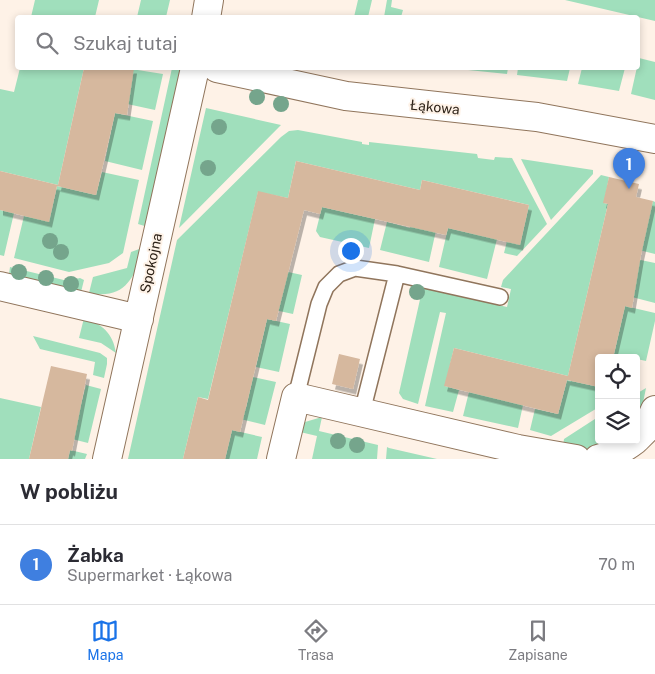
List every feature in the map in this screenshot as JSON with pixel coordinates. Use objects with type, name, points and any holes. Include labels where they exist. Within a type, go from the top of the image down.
[{"type":"street","points":[[206,15],[209,0]]},
{"type":"street","name":"Spokojna","points":[[107,459],[195,70]]},
{"type":"street","name":"Łąkowa","points":[[226,70],[346,96],[537,118],[655,139]]},
{"type":"street","points":[[0,286],[139,319]]},
{"type":"street","points":[[281,459],[296,397],[518,448],[576,459]]},
{"type":"street","points":[[640,436],[647,428],[655,410]]},
{"type":"street","points":[[598,459],[609,456],[629,444]]},
{"type":"lane","points":[[296,397],[319,304],[326,288],[338,274],[356,268],[397,274],[500,297]]},
{"type":"lane","points":[[362,412],[397,274]]},
{"type":"green space","points":[[35,0],[99,0],[95,15],[31,15]]},
{"type":"green space","points":[[141,0],[170,0],[166,15],[137,15]]},
{"type":"green space","points":[[358,0],[372,0],[368,15],[354,15]]},
{"type":"green space","points":[[387,0],[392,0],[391,7],[403,10],[402,15],[384,15]]},
{"type":"green space","points":[[565,0],[655,0],[655,21],[640,18],[640,15],[629,15]]},
{"type":"green space","points":[[640,58],[655,62],[655,100],[631,94],[636,70],[640,70]]},
{"type":"green space","points":[[20,70],[84,70],[58,185],[0,171],[0,89],[14,92]]},
{"type":"green space","points":[[125,70],[163,74],[155,110],[118,102]]},
{"type":"green space","points":[[172,70],[182,70],[148,227],[138,224]]},
{"type":"green space","points":[[468,70],[508,70],[507,74]]},
{"type":"green space","points":[[518,70],[570,70],[567,81],[517,75]]},
{"type":"green space","points":[[582,70],[624,70],[619,91],[578,84]]},
{"type":"green space","points":[[206,108],[281,125],[179,228]]},
{"type":"green space","points":[[115,113],[153,121],[142,170],[105,161]]},
{"type":"green space","points":[[298,130],[369,145],[369,142],[477,154],[478,158],[494,160],[495,157],[512,158],[547,224],[517,256],[504,253],[507,241],[520,244],[529,205],[422,180],[420,190],[296,161],[288,198],[258,192],[208,399],[198,397],[183,459],[128,459],[177,240],[281,137],[289,131]]},
{"type":"green space","points":[[521,159],[593,170],[593,174],[551,220]]},
{"type":"green space","points":[[102,172],[139,180],[123,253],[109,263],[69,272],[14,258],[24,216],[49,221],[57,186],[96,195]]},
{"type":"green space","points":[[601,175],[609,177],[604,203],[608,204],[568,376],[454,348],[445,386],[459,390],[453,412],[425,406],[446,313],[440,312],[418,404],[403,399],[399,393],[421,295],[410,293],[423,288],[507,307],[511,289],[501,287],[503,280]]},
{"type":"green space","points":[[653,201],[655,202],[655,254],[639,250]]},
{"type":"green space","points":[[322,207],[375,219],[369,248],[320,237],[316,231]]},
{"type":"green space","points":[[0,210],[14,213],[4,256],[0,255]]},
{"type":"green space","points":[[413,220],[437,226],[429,262],[380,250],[387,222],[410,228]]},
{"type":"green space","points":[[448,228],[497,239],[487,279],[439,267]]},
{"type":"green space","points":[[142,248],[132,277],[120,290],[101,294],[89,293],[93,277],[127,268],[131,252]]},
{"type":"green space","points":[[636,259],[655,263],[655,303],[628,296]]},
{"type":"green space","points":[[10,267],[68,281],[80,278],[84,280],[81,292],[9,274]]},
{"type":"green space","points":[[279,270],[302,275],[293,314],[270,309]]},
{"type":"green space","points":[[625,306],[655,313],[646,361],[640,360],[640,354],[614,354]]},
{"type":"green space","points":[[84,318],[106,330],[115,346],[116,353],[101,343],[79,338]]},
{"type":"green space","points":[[267,319],[290,324],[279,372],[256,367]]},
{"type":"green space","points":[[33,336],[100,353],[107,358],[104,378],[93,375],[95,362],[40,349]]},
{"type":"green space","points":[[253,377],[276,382],[265,425],[236,418],[246,408]]},
{"type":"green space","points":[[567,380],[595,386],[595,409],[551,436],[530,430],[535,409],[558,414]]},
{"type":"green space","points":[[86,385],[101,389],[88,443],[72,439]]},
{"type":"green space","points":[[646,388],[640,409],[640,399],[640,392]]},
{"type":"green space","points":[[469,392],[523,405],[518,428],[463,416]]},
{"type":"green space","points":[[0,398],[41,407],[29,459],[0,459]]},
{"type":"green space","points":[[322,417],[319,431],[378,445],[377,459],[312,459],[317,436],[300,432],[305,422]]},
{"type":"green space","points":[[595,419],[595,444],[607,444],[602,448],[586,449],[563,446],[564,439]]},
{"type":"green space","points":[[232,430],[262,437],[257,459],[225,459]]},
{"type":"green space","points":[[387,447],[389,448],[437,459],[386,459]]},
{"type":"green space","points":[[70,450],[87,454],[85,459],[68,459]]},
{"type":"building","points":[[84,70],[134,70],[127,115],[115,113],[96,195],[57,186],[49,222],[0,210],[0,171],[58,185]]},
{"type":"building","points":[[296,161],[420,190],[422,180],[529,205],[520,245],[448,228],[446,235],[322,207],[320,214],[304,210],[276,321],[267,319],[240,432],[232,430],[225,459],[183,459],[198,397],[208,400],[258,191],[288,198]]},
{"type":"building","points":[[609,177],[639,184],[636,197],[653,201],[632,308],[625,306],[614,354],[595,354],[595,386],[567,380],[608,204],[603,203]]},
{"type":"building","points":[[454,348],[568,376],[558,414],[444,386]]},
{"type":"building","points":[[339,354],[360,359],[353,389],[332,384]]},
{"type":"building","points":[[51,366],[87,374],[72,451],[70,450],[68,459],[29,459]]},
{"type":"place","name":"Żabka","points":[[629,189]]}]
